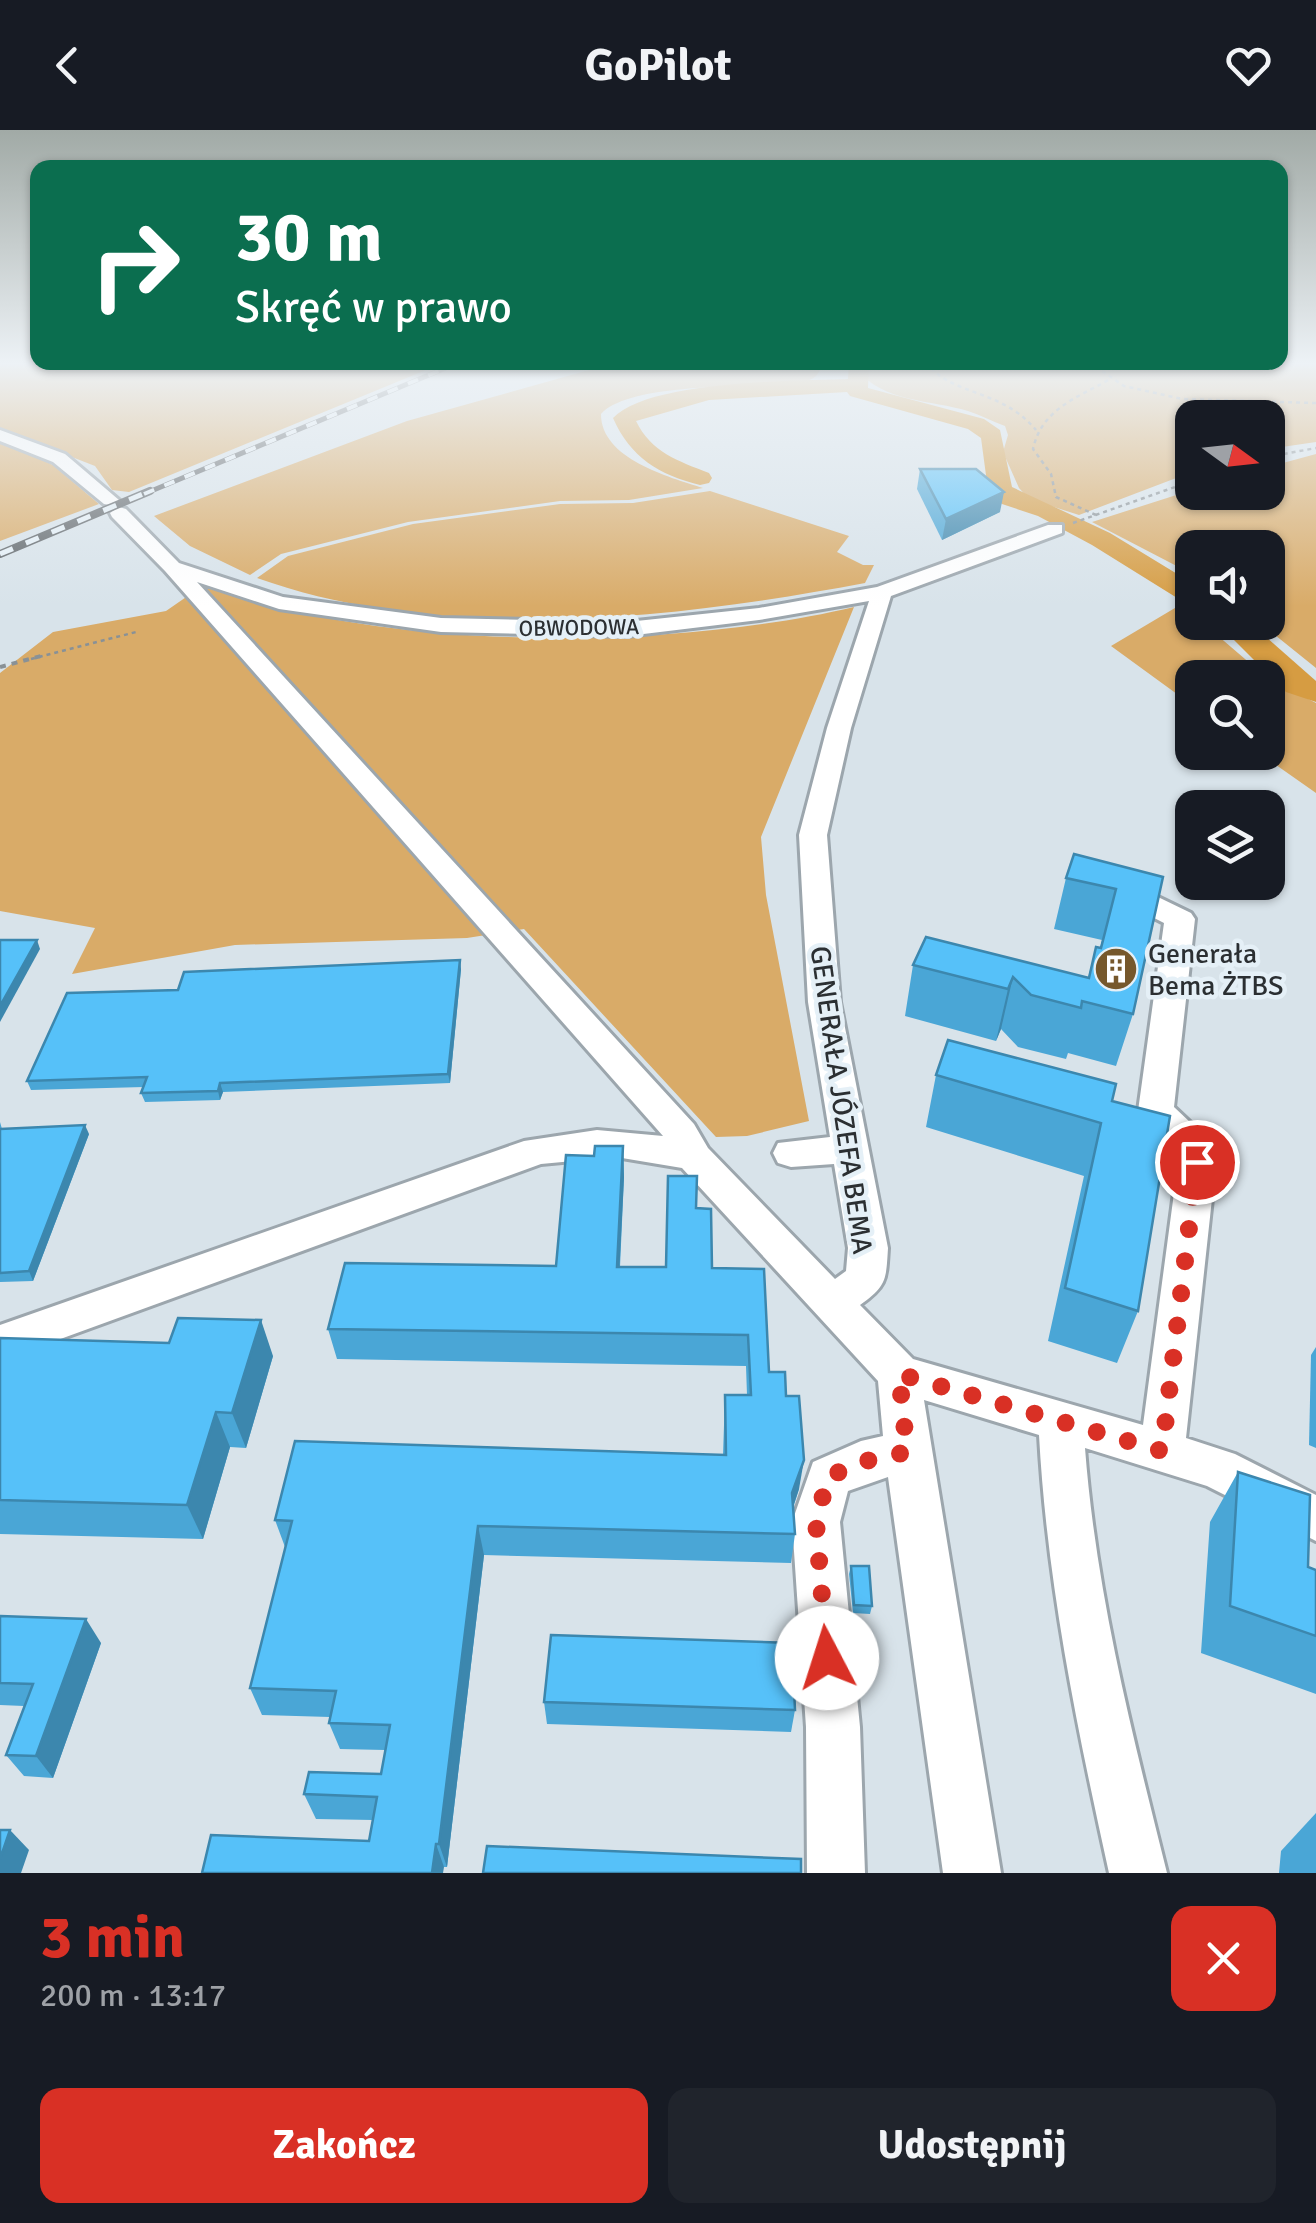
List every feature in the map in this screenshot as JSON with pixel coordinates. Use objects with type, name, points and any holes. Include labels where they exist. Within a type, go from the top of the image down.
[{"type":"street","name":"OBWODOWA","points":[[20,443],[59,458],[172,567],[279,603],[441,625],[626,629],[759,614],[882,592],[1056,529]]},
{"type":"street","points":[[172,567],[681,1134],[695,1158],[899,1374],[1218,1470],[1316,1518]]},
{"type":"street","name":"GENERAŁA JÓZEFA BEMA","points":[[833,1302],[866,1278],[868,1248],[824,1002],[813,835],[839,728],[882,592]]},
{"type":"street","points":[[1096,877],[1180,919],[1137,1112],[1179,1134],[1197,1162],[1162,1451]]},
{"type":"street","points":[[0,1343],[537,1151],[569,1144],[616,1142],[663,1148],[695,1158]]},
{"type":"street","points":[[791,1153],[851,1149]]},
{"type":"street","points":[[899,1374],[907,1452],[972,1873]]},
{"type":"street","points":[[1060,1420],[1063,1480],[1100,1712],[1138,1873]]},
{"type":"street","points":[[836,1873],[832,1727],[816,1522],[828,1477],[861,1462],[907,1452]]},
{"type":"path","points":[[1033,443],[1032,449],[1051,474],[1056,498],[1096,515],[1175,486]]},
{"type":"path","points":[[1285,454],[1316,448]]},
{"type":"path","points":[[0,667],[136,632]]},
{"type":"shaded area","points":[[0,443],[53,465],[99,504],[0,541]]},
{"type":"shaded area","points":[[37,443],[247,443],[129,492],[112,490],[95,466]]},
{"type":"shaded area","points":[[348,443],[612,443],[639,464],[703,488],[629,500],[560,501],[408,522],[281,554],[250,575],[190,546],[154,516]]},
{"type":"shaded area","points":[[1006,443],[1175,443],[1175,478],[1079,515],[1029,499],[1019,488],[1003,452]]},
{"type":"shaded area","points":[[1316,454],[1316,668],[1281,640],[1285,640],[1285,530],[1175,530],[1175,565],[1092,522],[1175,495],[1175,510],[1285,510],[1285,462]]},
{"type":"shaded area","points":[[710,491],[849,536],[837,552],[863,565],[874,565],[865,583],[638,615],[481,619],[404,612],[329,599],[257,578],[288,556],[413,524],[560,504],[633,503]]},
{"type":"shaded area","points":[[205,584],[275,607],[354,623],[439,633],[527,637],[615,637],[701,631],[854,607],[761,837],[766,895],[809,1121],[747,1136],[716,1137],[524,929],[467,938],[235,945],[72,974],[95,928],[0,911],[0,673],[53,632],[166,611]]},
{"type":"shaded area","points":[[1175,608],[1175,640],[1223,640],[1246,660],[1175,660],[1175,693],[1111,646]]},
{"type":"shaded area","points":[[1285,687],[1316,703],[1316,793],[1283,770]]},
{"type":"building","points":[[920,469],[976,469],[1004,492],[946,519]]},
{"type":"building","points":[[1074,854],[1163,877],[1133,1014],[1082,1001],[1081,1008],[1031,995],[1013,977],[1008,989],[913,965],[926,937],[1089,978],[1116,889],[1066,878]]},
{"type":"building","points":[[0,940],[37,940],[0,1006]]},
{"type":"building","points":[[460,960],[448,1074],[220,1083],[218,1091],[141,1093],[147,1077],[27,1081],[67,993],[178,990],[184,972]]},
{"type":"building","points":[[948,1040],[1116,1084],[1112,1101],[1170,1116],[1138,1311],[1065,1288],[1101,1123],[936,1075]]},
{"type":"building","points":[[85,1125],[29,1271],[0,1273],[0,1129]]},
{"type":"building","points":[[595,1146],[623,1146],[617,1267],[666,1267],[668,1176],[697,1176],[696,1208],[711,1209],[712,1268],[764,1269],[769,1372],[785,1372],[786,1396],[799,1396],[804,1460],[792,1493],[795,1534],[478,1526],[439,1844],[432,1873],[202,1873],[211,1835],[369,1841],[377,1797],[304,1794],[309,1772],[381,1774],[390,1725],[329,1723],[336,1691],[250,1688],[292,1521],[275,1520],[295,1441],[726,1455],[725,1395],[751,1395],[748,1335],[328,1329],[345,1263],[556,1266],[566,1155],[594,1156]]},
{"type":"building","points":[[178,1318],[261,1320],[232,1413],[216,1412],[187,1505],[0,1500],[0,1338],[169,1343]]},
{"type":"building","points":[[1238,1472],[1310,1495],[1308,1567],[1316,1570],[1316,1636],[1230,1606]]},
{"type":"building","points":[[851,1566],[869,1566],[872,1606],[854,1605]]},
{"type":"building","points":[[0,1616],[86,1619],[36,1756],[6,1755],[33,1684],[0,1683]]},
{"type":"building","points":[[551,1635],[792,1643],[795,1710],[544,1702]]},
{"type":"building","points":[[0,1830],[10,1830],[0,1859]]},
{"type":"building","points":[[487,1846],[801,1859],[801,1873],[483,1873]]},
{"type":"waterway","points":[[637,443],[653,458],[700,478]]},
{"type":"waterway","points":[[993,443],[1000,490],[1011,499],[1047,511],[1101,539],[1175,585]]},
{"type":"waterway","points":[[1250,640],[1298,685],[1316,692]]},
{"type":"railway","points":[[144,494],[265,443]]},
{"type":"railway","points":[[0,554],[150,491]]},
{"type":"place","name":"Generała Bema ŻTBS","points":[[1116,969]]},
{"type":"route","points":[[827,1658],[816,1522],[828,1477],[861,1462],[907,1452],[899,1374],[1162,1451],[1197,1162]]}]
